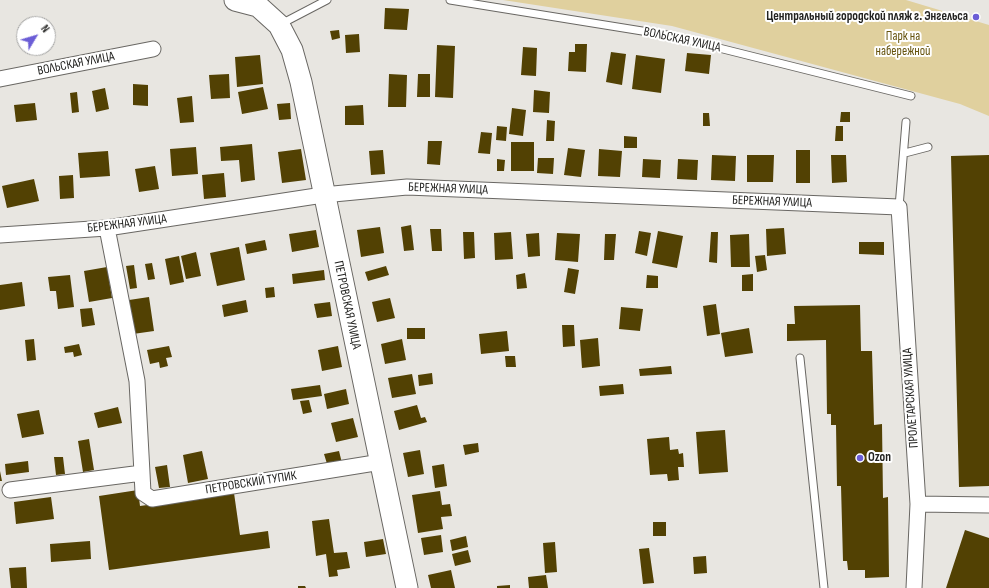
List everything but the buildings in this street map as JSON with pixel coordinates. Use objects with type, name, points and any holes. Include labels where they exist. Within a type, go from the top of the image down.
[{"type":"main road","points":[[234,0],[258,6],[279,25]]},
{"type":"main road","name":"ПЕТРОВСКАЯ УЛИЦА","points":[[279,25],[292,50],[301,82],[323,195],[408,588]]},
{"type":"street","name":"ВОЛЬСКАЯ УЛИЦА","points":[[0,79],[153,49]]},
{"type":"street","name":"БЕРЕЖНАЯ УЛИЦА","points":[[0,235],[107,228],[323,195],[407,187],[899,207]]},
{"type":"street","name":"ПРОЛЕТАРСКАЯ УЛИЦА","points":[[899,207],[918,504],[914,588]]},
{"type":"street","name":"ПЕТРОВСКИЙ ТУПИК","points":[[107,228],[137,381],[142,493],[152,500],[381,462]]},
{"type":"street","points":[[10,490],[142,473]]},
{"type":"street","points":[[918,504],[989,505]]},
{"type":"lane","points":[[279,25],[327,0]]},
{"type":"lane","name":"ВОЛЬСКАЯ УЛИЦА","points":[[450,0],[667,35],[911,96]]},
{"type":"lane","points":[[899,207],[905,153],[906,122]]},
{"type":"lane","points":[[905,153],[928,147]]},
{"type":"lane","points":[[800,358],[824,588]]},
{"type":"green space","name":"Парк на набережной","points":[[503,0],[906,0],[989,25],[989,116],[960,104],[672,26]]},
{"type":"place","name":"Центральный городской пляж г. Энгельса","points":[[976,17]]},
{"type":"place","name":"Ozon","points":[[860,458]]}]
